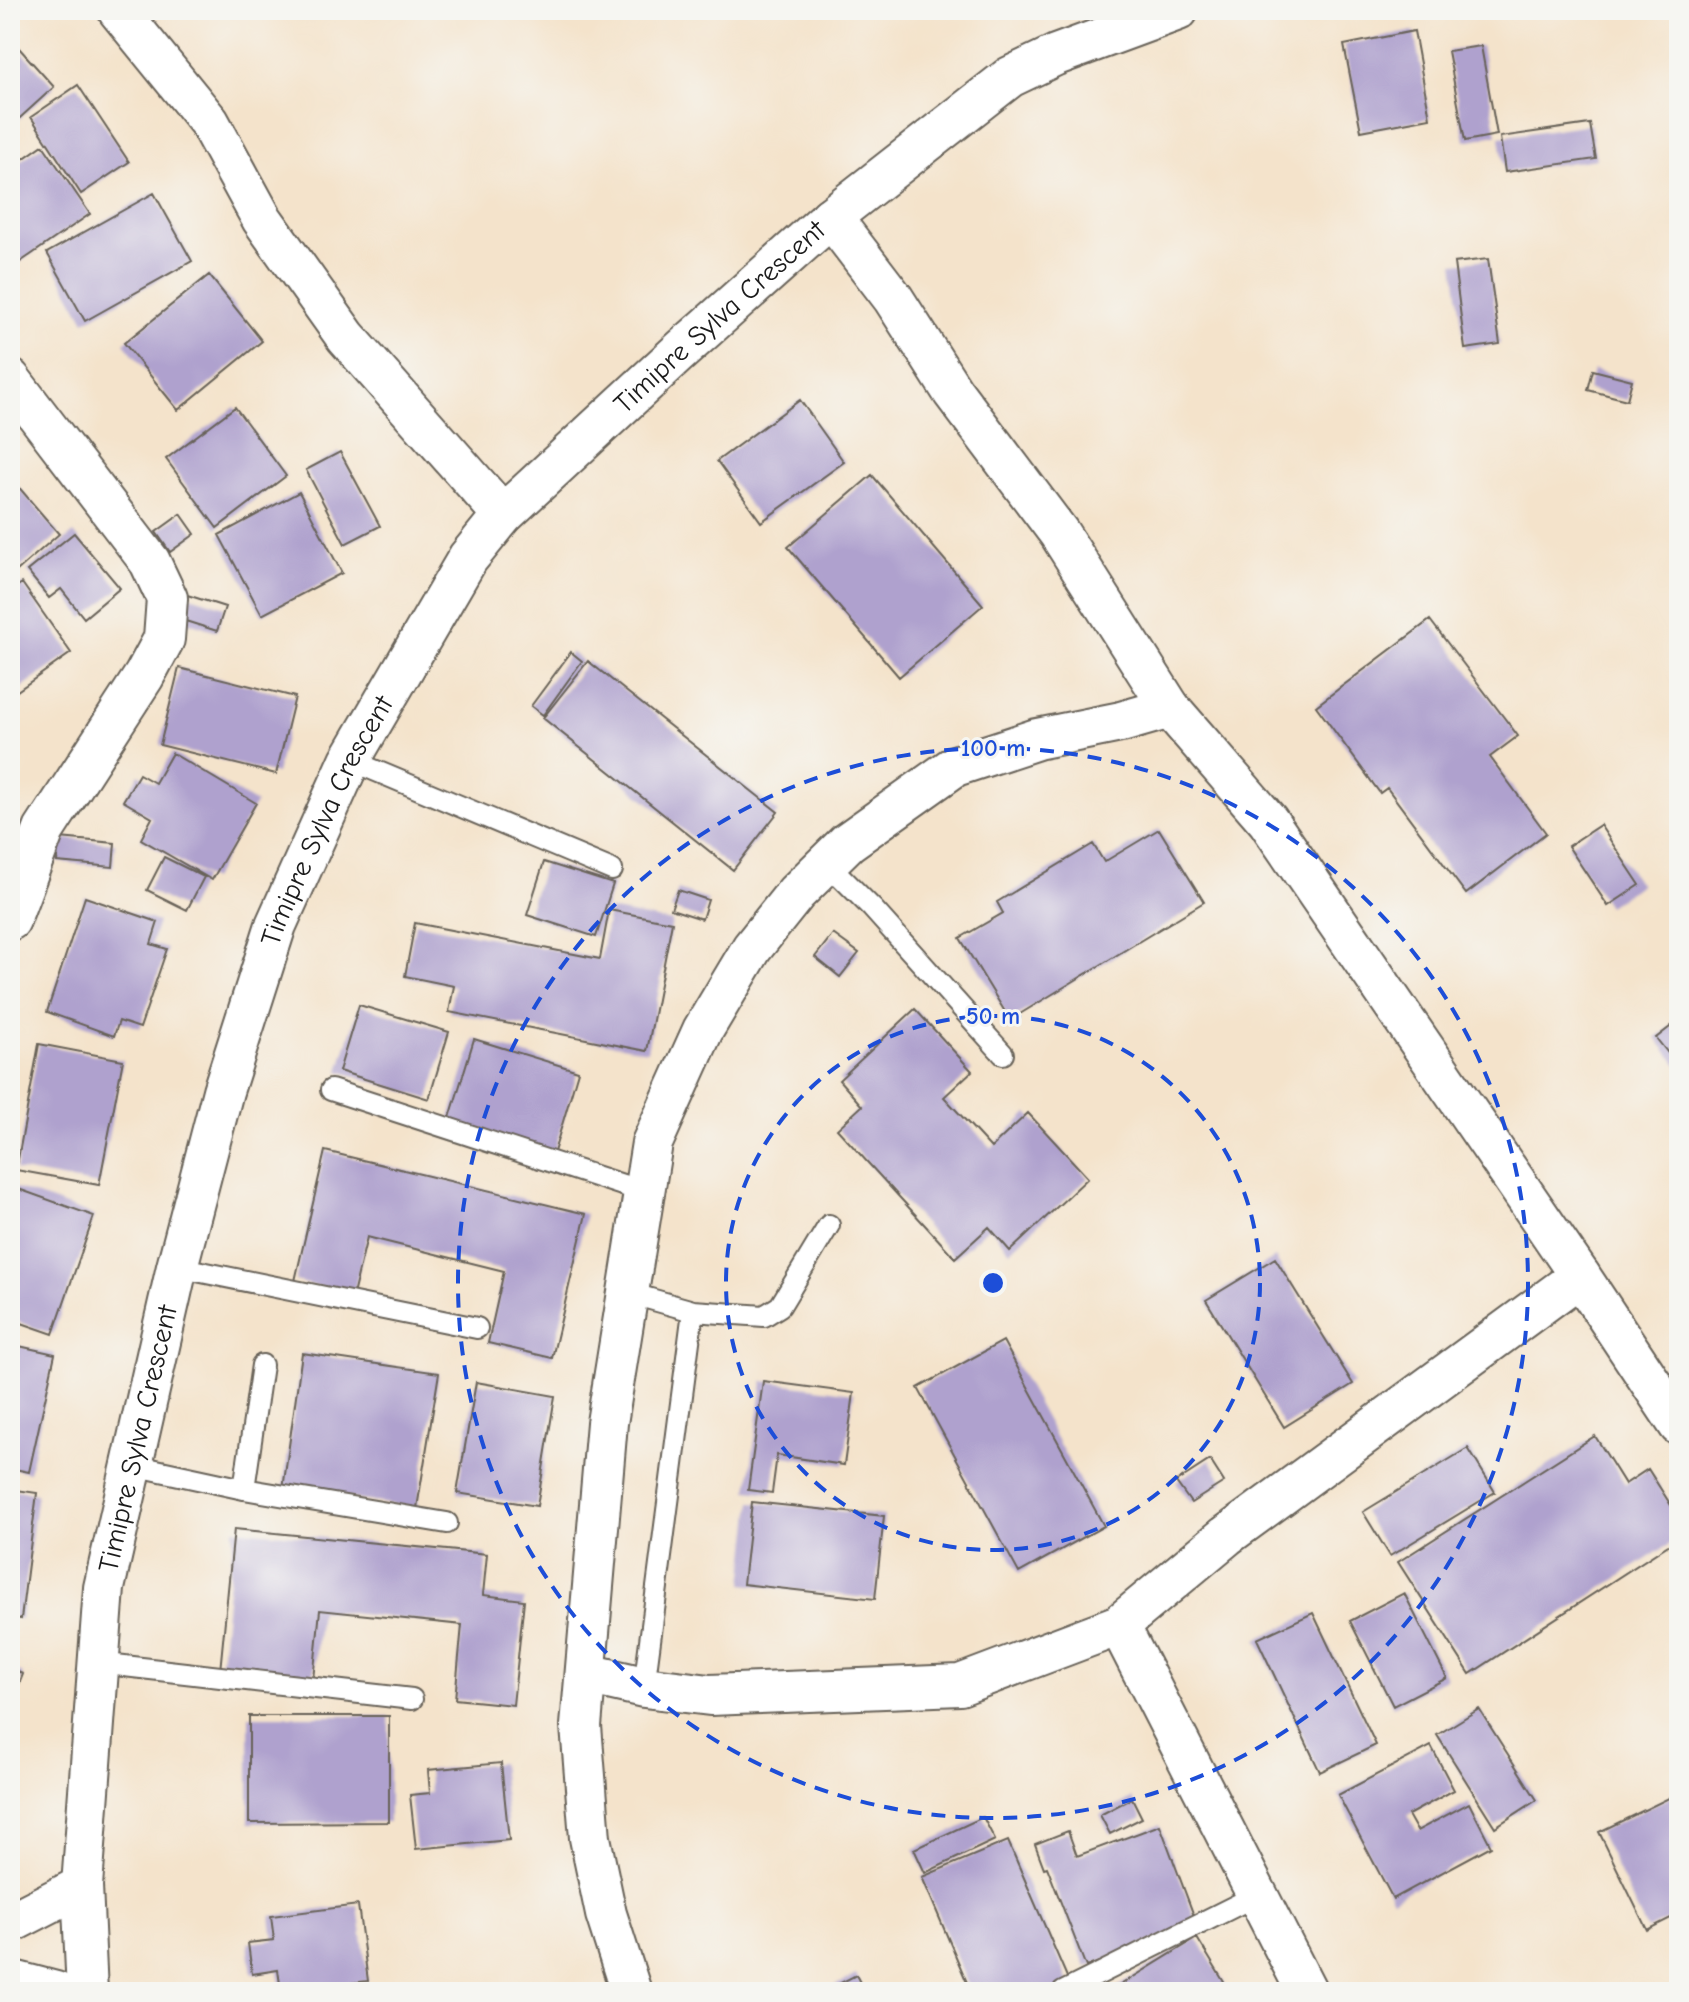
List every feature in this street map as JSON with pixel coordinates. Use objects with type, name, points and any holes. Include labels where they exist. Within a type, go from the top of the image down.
[{"type":"street","name":"Timipre Sylva Crescent","points":[[87,1992],[82,1886],[104,1588],[177,1267],[223,1091],[276,925],[350,760],[468,558],[503,515],[676,355],[831,217],[1010,77],[1056,55],[1178,10]]},
{"type":"street","points":[[124,12],[209,122],[262,219],[346,337],[503,515]]},
{"type":"street","points":[[831,217],[893,298],[953,392],[1059,533],[1170,708],[1268,821],[1679,1425]]},
{"type":"street","points":[[10,379],[150,562],[167,598],[164,639],[144,676],[44,830],[10,920]]},
{"type":"street","points":[[631,1992],[606,1914],[590,1838],[581,1726],[607,1423],[652,1143],[703,1030],[752,948],[796,893],[848,842],[955,766],[1037,739],[1121,722],[1170,708]]},
{"type":"street","points":[[587,1674],[644,1687],[710,1695],[960,1685],[1119,1625],[1226,1536],[1580,1276]]},
{"type":"street","points":[[1119,1625],[1307,1992]]},
{"type":"street","points":[[10,1923],[82,1886]]},
{"type":"street","points":[[10,1980],[56,1992]]},
{"type":"lane","points":[[350,760],[612,870]]},
{"type":"lane","points":[[827,863],[872,908],[1003,1054]]},
{"type":"lane","points":[[331,1090],[644,1192]]},
{"type":"lane","points":[[629,1293],[693,1311],[764,1316],[780,1306],[829,1225]]},
{"type":"lane","points":[[177,1267],[477,1328]]},
{"type":"lane","points":[[644,1687],[693,1311]]},
{"type":"lane","points":[[244,1489],[262,1365]]},
{"type":"lane","points":[[133,1465],[244,1489],[447,1523]]},
{"type":"lane","points":[[98,1663],[412,1699]]},
{"type":"lane","points":[[1063,1992],[1257,1895]]},
{"type":"building","points":[[1414,31],[1430,118],[1361,131],[1344,45]]},
{"type":"building","points":[[10,38],[54,87],[10,127]]},
{"type":"building","points":[[1481,46],[1497,135],[1465,141],[1448,51]]},
{"type":"building","points":[[78,85],[129,162],[81,194],[31,117]]},
{"type":"building","points":[[1590,124],[1596,159],[1505,172],[1500,137]]},
{"type":"building","points":[[43,145],[90,214],[16,265],[10,257],[10,168]]},
{"type":"building","points":[[154,193],[192,261],[85,321],[47,253]]},
{"type":"building","points":[[1488,259],[1500,344],[1465,349],[1454,263]]},
{"type":"building","points":[[209,275],[262,341],[178,410],[124,343]]},
{"type":"building","points":[[1593,370],[1632,380],[1627,400],[1588,390]]},
{"type":"building","points":[[800,400],[844,462],[761,522],[717,461]]},
{"type":"building","points":[[235,407],[286,476],[217,528],[166,459]]},
{"type":"building","points":[[340,452],[380,526],[345,544],[306,470]]},
{"type":"building","points":[[872,475],[983,605],[899,677],[788,547]]},
{"type":"building","points":[[10,477],[59,534],[10,577]]},
{"type":"building","points":[[299,492],[342,573],[262,615],[219,535]]},
{"type":"building","points":[[181,514],[195,534],[170,552],[156,532]]},
{"type":"building","points":[[74,533],[120,588],[84,618],[61,589],[49,598],[27,571]]},
{"type":"building","points":[[22,583],[71,653],[10,696],[10,591]]},
{"type":"building","points":[[181,593],[225,607],[217,631],[173,617]]},
{"type":"building","points":[[1430,620],[1518,736],[1490,757],[1546,833],[1466,894],[1387,788],[1380,793],[1316,706]]},
{"type":"building","points":[[571,652],[582,661],[543,715],[531,706]]},
{"type":"building","points":[[588,661],[778,812],[733,870],[543,718]]},
{"type":"building","points":[[179,668],[295,697],[276,774],[160,745]]},
{"type":"building","points":[[172,753],[256,803],[212,880],[141,839],[152,818],[123,801],[139,774],[155,783]]},
{"type":"building","points":[[1600,825],[1640,885],[1608,906],[1568,846]]},
{"type":"building","points":[[1159,829],[1204,902],[1010,1020],[960,938],[1003,913],[997,902],[1093,844],[1104,862]]},
{"type":"building","points":[[59,838],[115,843],[113,867],[57,862]]},
{"type":"building","points":[[164,857],[204,877],[187,910],[147,890]]},
{"type":"building","points":[[544,862],[613,884],[596,937],[527,915]]},
{"type":"building","points":[[678,890],[708,900],[702,919],[671,909]]},
{"type":"building","points":[[85,897],[158,922],[151,944],[167,949],[140,1028],[119,1021],[114,1036],[47,1012]]},
{"type":"building","points":[[609,910],[672,922],[647,1051],[449,1012],[454,986],[405,976],[415,923],[600,959]]},
{"type":"building","points":[[833,934],[859,953],[840,977],[815,957]]},
{"type":"building","points":[[359,1005],[449,1032],[429,1099],[339,1071]]},
{"type":"building","points":[[915,1009],[972,1071],[944,1097],[991,1148],[1028,1113],[1088,1178],[1010,1251],[989,1227],[955,1258],[837,1129],[862,1106],[839,1080]]},
{"type":"building","points":[[1679,1020],[1679,1067],[1656,1038]]},
{"type":"building","points":[[474,1039],[578,1071],[554,1152],[449,1121]]},
{"type":"building","points":[[39,1044],[123,1060],[99,1185],[16,1170]]},
{"type":"building","points":[[325,1151],[586,1214],[552,1358],[488,1343],[504,1271],[367,1237],[353,1295],[295,1281]]},
{"type":"building","points":[[10,1186],[94,1216],[53,1334],[10,1319]]},
{"type":"building","points":[[1275,1258],[1353,1384],[1284,1427],[1206,1300]]},
{"type":"building","points":[[1003,1341],[1104,1526],[1019,1573],[918,1388]]},
{"type":"building","points":[[10,1344],[55,1354],[29,1472],[10,1468]]},
{"type":"building","points":[[302,1353],[439,1373],[417,1508],[283,1489]]},
{"type":"building","points":[[763,1381],[854,1393],[844,1465],[777,1455],[772,1493],[748,1490]]},
{"type":"building","points":[[476,1382],[555,1396],[537,1506],[457,1493]]},
{"type":"building","points":[[1595,1436],[1625,1484],[1648,1469],[1679,1518],[1679,1538],[1470,1674],[1398,1562]]},
{"type":"building","points":[[1468,1448],[1495,1492],[1390,1556],[1363,1512]]},
{"type":"building","points":[[1210,1460],[1224,1482],[1191,1503],[1176,1482]]},
{"type":"building","points":[[10,1489],[37,1493],[21,1619],[10,1617]]},
{"type":"building","points":[[752,1502],[884,1516],[875,1599],[743,1584]]},
{"type":"building","points":[[234,1529],[487,1554],[483,1595],[524,1600],[513,1705],[455,1699],[462,1625],[320,1610],[313,1680],[220,1671]]},
{"type":"building","points":[[1404,1593],[1447,1678],[1393,1706],[1350,1621]]},
{"type":"building","points":[[1313,1613],[1376,1745],[1320,1772],[1257,1639]]},
{"type":"building","points":[[10,1669],[23,1674],[10,1707]]},
{"type":"building","points":[[1479,1709],[1537,1800],[1495,1827],[1437,1735]]},
{"type":"building","points":[[249,1716],[389,1716],[389,1822],[249,1823]]},
{"type":"building","points":[[1431,1746],[1454,1790],[1408,1815],[1417,1831],[1469,1803],[1491,1846],[1393,1899],[1338,1795]]},
{"type":"building","points":[[501,1763],[509,1840],[416,1849],[410,1795],[430,1793],[428,1770]]},
{"type":"building","points":[[1679,1793],[1679,1914],[1647,1930],[1599,1832]]},
{"type":"building","points":[[1132,1798],[1142,1818],[1110,1834],[1100,1815]]},
{"type":"building","points":[[983,1817],[995,1840],[925,1873],[914,1849]]},
{"type":"building","points":[[1160,1825],[1197,1924],[1086,1967],[1035,1844],[1068,1831],[1077,1856]]},
{"type":"building","points":[[1008,1841],[1070,1984],[1052,1992],[971,1992],[922,1877]]},
{"type":"building","points":[[358,1905],[368,1981],[281,1991],[278,1970],[252,1974],[248,1943],[274,1940],[271,1916]]},
{"type":"building","points":[[1197,1938],[1230,1992],[1109,1992]]},
{"type":"building","points":[[856,1975],[865,1992],[823,1992]]}]
